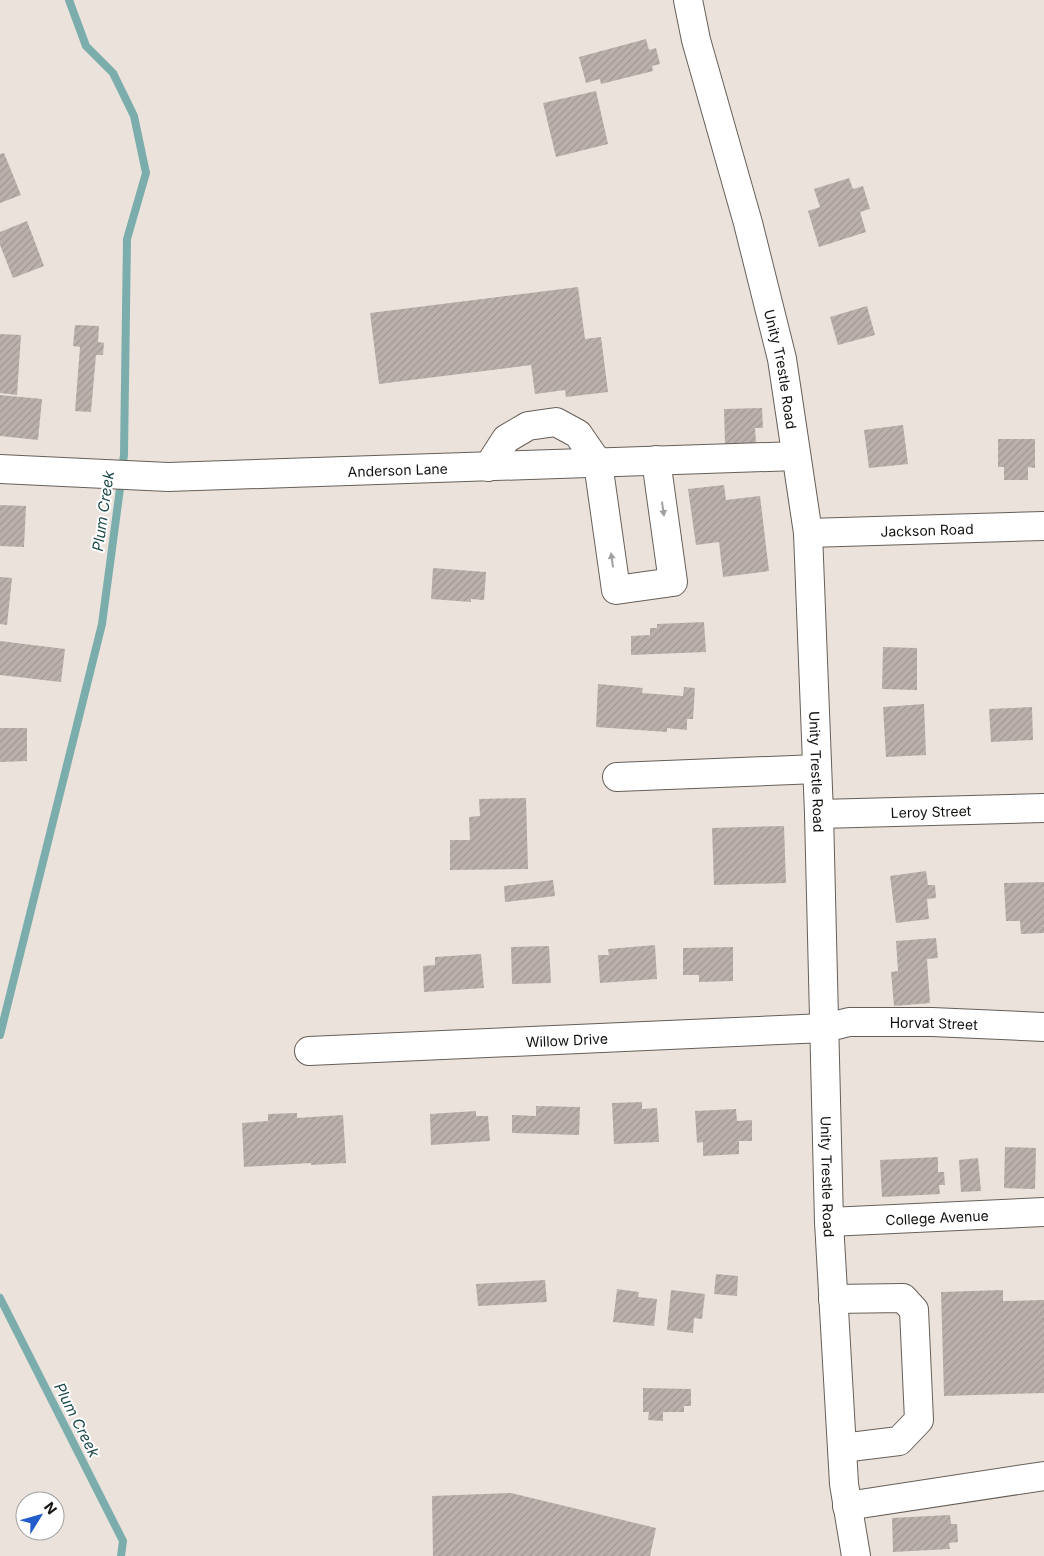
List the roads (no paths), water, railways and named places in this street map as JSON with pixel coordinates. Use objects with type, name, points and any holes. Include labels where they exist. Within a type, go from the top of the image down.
[{"type":"street","name":"Unity Trestle Road","points":[[688,0],[696,40],[748,223],[782,359],[808,533],[819,814],[829,1222],[844,1484],[856,1556]]},
{"type":"street","points":[[488,467],[506,439],[528,426],[556,422],[578,434],[598,463],[616,590],[673,582],[656,460]]},
{"type":"street","name":"Anderson Lane","points":[[0,469],[168,477],[796,456]]},
{"type":"street","name":"Jackson Road","points":[[808,533],[1044,526]]},
{"type":"street","points":[[617,777],[817,769]]},
{"type":"street","name":"Leroy Street","points":[[819,814],[1044,808]]},
{"type":"street","name":"Horvat Street","points":[[824,1028],[849,1022],[932,1022],[1044,1027]]},
{"type":"street","name":"Willow Drive","points":[[309,1051],[824,1028]]},
{"type":"street","name":"College Avenue","points":[[829,1222],[1044,1212]]},
{"type":"street","points":[[833,1299],[903,1298],[914,1310],[919,1420],[899,1441],[842,1448]]},
{"type":"street","points":[[848,1506],[1044,1476]]},
{"type":"waterway","name":"Plum Creek","points":[[69,0],[86,46],[113,73],[134,116],[146,173],[127,239],[124,455],[122,469]]},
{"type":"waterway","name":"Plum Creek","points":[[0,1035],[102,624],[121,481]]},
{"type":"waterway","name":"Plum Creek","points":[[0,1298],[123,1541],[121,1556]]}]
